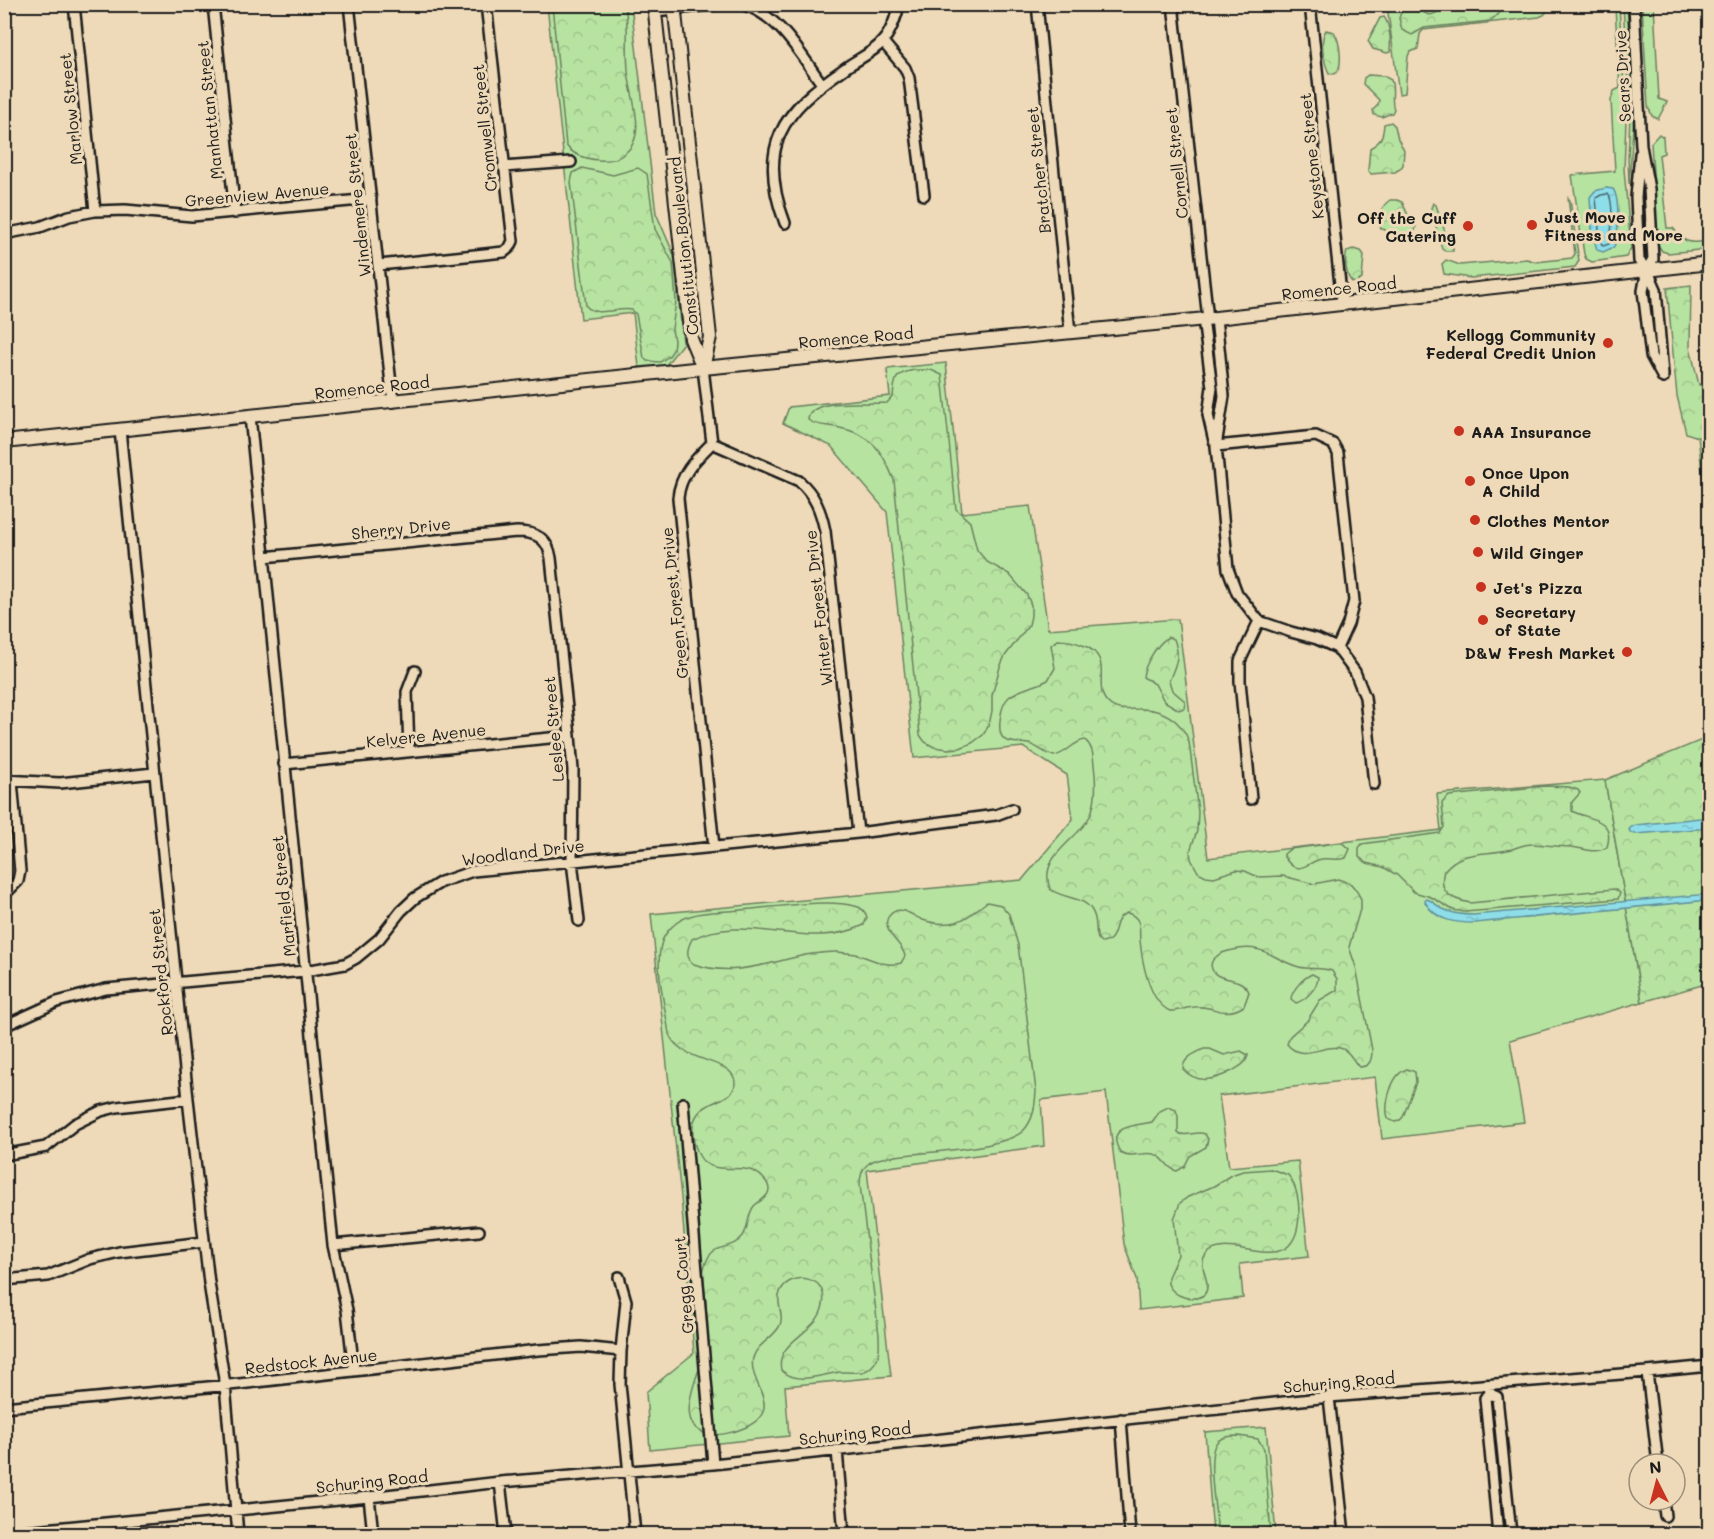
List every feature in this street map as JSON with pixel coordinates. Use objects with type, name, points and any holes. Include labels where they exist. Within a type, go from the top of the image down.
[{"type":"street","name":"Marlow Street","points":[[74,4],[95,211]]},
{"type":"street","name":"Manhattan Street","points":[[213,4],[235,213]]},
{"type":"street","name":"Windemere Street","points":[[349,4],[393,402]]},
{"type":"street","name":"Cromwell Street","points":[[379,265],[504,252],[513,241],[486,4]]},
{"type":"street","points":[[655,8],[721,4]]},
{"type":"street","points":[[741,4],[756,10],[776,24],[822,84]]},
{"type":"street","points":[[785,223],[778,205],[773,180],[773,155],[786,121],[794,109],[822,84],[883,42],[899,4]]},
{"type":"street","name":"Bratcher Street","points":[[1037,4],[1070,333]]},
{"type":"street","name":"Cornell Street","points":[[1173,4],[1209,319],[1224,396],[1216,446],[1228,569],[1237,593],[1259,621]]},
{"type":"street","name":"Keystone Street","points":[[1310,4],[1342,303]]},
{"type":"street","name":"Sears Drive","points":[[1634,4],[1641,146],[1636,206],[1639,261],[1647,269],[1653,259],[1649,189],[1641,146]]},
{"type":"street","name":"Constitution Boulevard","points":[[675,7],[710,337],[703,368]]},
{"type":"street","name":"Constitution Boulevard","points":[[655,8],[691,339],[703,368]]},
{"type":"street","points":[[883,42],[905,68],[909,78],[924,195]]},
{"type":"street","points":[[503,167],[571,162]]},
{"type":"street","name":"Greenview Avenue","points":[[4,234],[40,227],[80,213],[95,211],[125,210],[192,216],[371,199]]},
{"type":"street","name":"Romence Road","points":[[4,442],[703,368],[1209,319],[1710,263]]},
{"type":"street","points":[[1647,269],[1656,289],[1663,378],[1651,356],[1643,291],[1647,269]]},
{"type":"street","points":[[703,368],[712,443]]},
{"type":"street","name":"Marfield Street","points":[[250,416],[333,1245],[347,1310],[354,1371]]},
{"type":"street","name":"Rockford Street","points":[[120,430],[188,1099],[204,1242],[225,1385],[238,1534]]},
{"type":"street","points":[[1216,446],[1316,436],[1333,444],[1338,453],[1354,601],[1348,624],[1337,648]]},
{"type":"street","name":"Winter Forest Drive","points":[[712,443],[799,481],[810,492],[822,512],[858,833]]},
{"type":"street","name":"Green Forest Drive","points":[[712,443],[690,465],[680,484],[678,498],[714,847]]},
{"type":"street","name":"Sherry Drive","points":[[264,557],[517,532],[533,533],[541,537]]},
{"type":"street","name":"Leslee Street","points":[[541,537],[548,546],[551,558],[570,736],[573,770],[572,861],[579,921]]},
{"type":"street","points":[[1251,799],[1240,661],[1259,621],[1317,639],[1337,648],[1355,672],[1365,697],[1374,784]]},
{"type":"street","points":[[410,752],[407,692],[415,671]]},
{"type":"street","name":"Kelvere Avenue","points":[[284,764],[570,736]]},
{"type":"street","points":[[4,895],[8,894],[18,882],[20,871],[8,780],[60,783],[154,773]]},
{"type":"street","name":"Woodland Drive","points":[[4,1026],[57,1002],[106,989],[305,971],[345,964],[379,939],[401,911],[415,898],[457,875],[493,868],[858,833],[996,815],[1012,809]]},
{"type":"street","points":[[4,1155],[46,1147],[75,1124],[101,1111],[188,1099]]},
{"type":"street","name":"Gregg Court","points":[[682,1103],[713,1464]]},
{"type":"street","points":[[333,1245],[479,1231]]},
{"type":"street","points":[[4,1280],[48,1276],[90,1259],[119,1252],[204,1242]]},
{"type":"street","points":[[618,1277],[626,1301],[620,1384],[635,1534]]},
{"type":"street","name":"Redstock Avenue","points":[[4,1407],[549,1349],[581,1347],[621,1352]]},
{"type":"street","name":"Schuring Road","points":[[4,1533],[236,1511],[500,1482],[713,1464],[1329,1397],[1489,1390],[1710,1366]]},
{"type":"street","points":[[1647,1372],[1657,1452]]},
{"type":"street","points":[[1498,1534],[1485,1398],[1489,1390],[1497,1397],[1511,1534]]},
{"type":"street","points":[[1329,1397],[1344,1534]]},
{"type":"street","points":[[1121,1419],[1130,1534]]},
{"type":"street","points":[[837,1450],[844,1534]]},
{"type":"street","points":[[500,1482],[506,1534]]},
{"type":"street","points":[[369,1497],[373,1534]]},
{"type":"street","points":[[1664,1512],[1665,1516]]},
{"type":"green space","points":[[547,5],[631,5],[656,213],[674,255],[683,343],[666,365],[639,367],[633,313],[581,319]]},
{"type":"green space","points":[[552,5],[625,5],[629,80],[637,125],[632,145],[616,159],[585,158],[572,152],[566,145]]},
{"type":"green space","points":[[1387,5],[1551,5],[1544,15],[1539,17],[1423,30],[1420,34],[1418,49],[1410,52],[1408,56],[1405,93],[1399,94]]},
{"type":"green space","points":[[1410,5],[1416,5],[1424,13],[1431,15],[1447,5],[1502,5],[1502,11],[1490,21],[1424,28],[1412,35],[1402,30],[1399,18],[1402,10]]},
{"type":"green space","points":[[1590,5],[1619,5],[1626,120],[1624,169],[1631,248],[1626,257],[1592,262],[1586,259],[1584,254],[1572,175],[1615,171],[1611,100],[1614,91],[1620,88],[1615,8]]},
{"type":"green space","points":[[1623,5],[1627,5],[1634,114],[1629,184],[1630,116]]},
{"type":"green space","points":[[1642,5],[1654,5],[1659,99],[1667,102],[1658,119],[1652,116],[1648,106]]},
{"type":"green space","points":[[1384,17],[1388,24],[1390,38],[1390,52],[1387,53],[1373,49],[1368,41],[1380,18]]},
{"type":"green space","points":[[1326,30],[1334,32],[1339,47],[1340,60],[1338,71],[1335,74],[1329,73],[1324,58],[1323,40]]},
{"type":"green space","points":[[1368,75],[1384,76],[1391,80],[1394,109],[1392,113],[1382,117],[1374,115],[1373,110],[1379,100],[1363,84],[1364,78]]},
{"type":"green space","points":[[1391,122],[1395,126],[1404,150],[1403,165],[1395,172],[1371,174],[1368,171],[1370,148],[1381,139],[1384,124]]},
{"type":"green space","points":[[1659,134],[1663,137],[1664,153],[1659,155],[1667,228],[1673,228],[1689,242],[1709,241],[1709,249],[1668,253],[1662,251],[1658,245],[1651,143]]},
{"type":"green space","points":[[582,168],[613,175],[638,168],[647,174],[655,229],[673,263],[676,301],[672,329],[673,350],[660,362],[647,361],[644,358],[636,314],[632,310],[602,312],[586,306],[571,182],[573,173]]},
{"type":"green space","points":[[1568,198],[1579,261],[1575,267],[1471,278],[1444,274],[1442,264],[1446,260],[1460,265],[1527,259],[1536,262],[1572,258],[1575,254]]},
{"type":"green space","points":[[1390,200],[1402,202],[1416,226],[1415,231],[1398,234],[1381,228],[1380,212]]},
{"type":"green space","points":[[1433,203],[1436,205],[1446,235],[1453,238],[1453,251],[1442,249],[1431,208]]},
{"type":"green space","points":[[1353,249],[1361,251],[1364,255],[1362,279],[1355,283],[1348,276],[1346,263],[1347,251]]},
{"type":"green space","points":[[1691,285],[1690,347],[1699,385],[1709,385],[1709,530],[1698,437],[1686,433],[1677,396],[1667,288]]},
{"type":"green space","points":[[946,363],[962,513],[1030,506],[1048,629],[1178,619],[1208,858],[1441,830],[1437,794],[1605,780],[1642,1002],[1510,1040],[1524,1122],[1382,1139],[1375,1077],[1219,1096],[1229,1167],[1298,1161],[1309,1256],[1240,1264],[1243,1298],[1139,1310],[1137,1279],[1124,1244],[1106,1092],[1041,1100],[1044,1146],[867,1170],[891,1376],[785,1386],[789,1436],[650,1450],[646,1392],[694,1353],[681,1197],[651,914],[1022,880],[1073,819],[1067,775],[1023,747],[914,758],[887,512],[831,446],[783,423],[789,407],[890,396],[887,369]]},
{"type":"green space","points":[[914,370],[931,370],[942,375],[956,509],[970,522],[977,550],[987,562],[1009,574],[1027,595],[1031,605],[1029,625],[1005,656],[1000,667],[992,695],[989,725],[983,735],[960,748],[934,747],[925,742],[920,735],[894,480],[890,470],[875,446],[860,435],[808,420],[811,412],[829,405],[887,403],[893,396],[897,378],[903,373]]},
{"type":"green space","points":[[1168,637],[1174,639],[1177,651],[1169,681],[1172,690],[1185,701],[1184,708],[1179,710],[1164,701],[1155,684],[1143,677],[1152,655]]},
{"type":"green space","points":[[1058,640],[1085,646],[1099,658],[1101,689],[1103,696],[1111,706],[1119,709],[1147,709],[1163,713],[1176,722],[1186,734],[1198,812],[1197,831],[1190,851],[1191,859],[1198,872],[1214,877],[1236,870],[1258,877],[1283,876],[1314,884],[1338,879],[1351,884],[1356,890],[1361,899],[1361,906],[1349,947],[1356,967],[1372,1050],[1368,1064],[1359,1067],[1343,1049],[1328,1048],[1307,1053],[1293,1050],[1287,1044],[1290,1036],[1307,1021],[1320,1000],[1337,990],[1337,979],[1332,971],[1299,967],[1261,950],[1244,948],[1228,951],[1215,958],[1211,967],[1219,976],[1245,986],[1249,992],[1244,1006],[1225,1012],[1202,1007],[1170,1011],[1157,999],[1148,980],[1138,921],[1135,917],[1127,913],[1122,916],[1112,938],[1102,943],[1098,939],[1095,918],[1091,909],[1081,901],[1050,889],[1049,867],[1061,849],[1084,825],[1092,810],[1095,797],[1095,771],[1092,751],[1085,740],[1054,756],[1026,743],[1005,740],[1000,731],[1000,718],[1009,697],[1048,680],[1055,668],[1051,645]]},
{"type":"green space","points":[[1709,737],[1709,983],[1642,1002],[1605,780]]},
{"type":"green space","points":[[1545,786],[1569,787],[1578,790],[1580,793],[1572,802],[1572,811],[1604,825],[1609,837],[1607,847],[1594,851],[1531,844],[1467,856],[1451,864],[1444,871],[1444,889],[1451,897],[1470,903],[1614,889],[1620,893],[1618,899],[1465,912],[1453,910],[1431,897],[1414,892],[1397,875],[1383,867],[1367,863],[1359,857],[1359,848],[1362,844],[1440,833],[1444,827],[1442,803],[1449,796]]},
{"type":"green space","points":[[1342,843],[1350,849],[1346,858],[1317,860],[1299,868],[1294,867],[1284,857],[1290,849]]},
{"type":"green space","points":[[987,902],[1001,905],[1009,914],[1018,945],[1036,1091],[1030,1121],[1024,1130],[1002,1141],[967,1148],[885,1158],[866,1166],[861,1173],[860,1185],[879,1335],[879,1351],[875,1363],[869,1369],[861,1372],[841,1372],[810,1378],[795,1377],[781,1370],[783,1353],[815,1321],[820,1314],[824,1300],[822,1290],[816,1283],[808,1279],[790,1281],[783,1287],[779,1296],[781,1323],[753,1358],[755,1377],[764,1404],[763,1413],[756,1421],[740,1430],[719,1434],[704,1433],[694,1427],[689,1406],[707,1338],[703,1273],[706,1262],[715,1250],[737,1242],[743,1236],[754,1206],[767,1195],[769,1188],[765,1180],[757,1173],[750,1170],[711,1166],[704,1162],[697,1153],[693,1127],[696,1116],[711,1104],[728,1096],[735,1082],[732,1074],[726,1069],[684,1051],[675,1044],[669,1034],[659,969],[659,956],[665,935],[679,921],[702,913],[798,904],[843,904],[857,907],[865,913],[867,917],[864,925],[843,932],[821,935],[734,929],[713,932],[692,939],[688,957],[691,963],[729,970],[819,953],[838,952],[895,964],[901,963],[905,956],[887,927],[887,919],[893,912],[902,910],[926,921],[951,923],[966,918]]},
{"type":"green space","points":[[1312,974],[1318,977],[1314,989],[1296,1003],[1291,999],[1293,992]]},
{"type":"green space","points":[[1204,1049],[1224,1055],[1241,1051],[1248,1055],[1240,1067],[1232,1071],[1213,1079],[1200,1079],[1183,1069],[1187,1059]]},
{"type":"green space","points":[[1407,1069],[1415,1072],[1416,1082],[1403,1117],[1395,1122],[1388,1119],[1388,1098],[1393,1083],[1401,1072]]},
{"type":"green space","points":[[1168,1107],[1176,1110],[1178,1133],[1205,1134],[1208,1139],[1206,1147],[1190,1156],[1184,1167],[1177,1171],[1154,1154],[1128,1155],[1120,1152],[1116,1143],[1116,1136],[1119,1132],[1124,1128],[1152,1122],[1160,1111]]},
{"type":"green space","points":[[1271,1169],[1288,1175],[1294,1184],[1298,1198],[1299,1214],[1295,1236],[1287,1247],[1274,1252],[1230,1247],[1216,1248],[1203,1260],[1207,1285],[1204,1295],[1189,1298],[1174,1292],[1168,1284],[1168,1277],[1178,1255],[1174,1219],[1180,1203],[1231,1175],[1243,1171]]},
{"type":"green space","points":[[1266,1427],[1276,1534],[1213,1534],[1205,1432]]},
{"type":"green space","points":[[1239,1436],[1258,1439],[1264,1449],[1271,1534],[1218,1534],[1212,1472],[1214,1449],[1217,1442],[1222,1439]]},
{"type":"water","points":[[1613,189],[1615,194],[1618,226],[1614,247],[1603,252],[1597,250],[1592,231],[1590,197],[1595,191]]},
{"type":"water","points":[[1709,817],[1709,828],[1636,834],[1629,830],[1636,825]]},
{"type":"water","points":[[1710,894],[1709,900],[1475,923],[1447,920],[1435,913],[1425,902],[1426,899],[1450,912],[1473,915]]},
{"type":"place","name":"Just Move Fitness and More","points":[[1532,225]]},
{"type":"place","name":"Off the Cuff Catering","points":[[1468,226]]},
{"type":"place","name":"Kellogg Community Federal Credit Union","points":[[1608,343]]},
{"type":"place","name":"AAA Insurance","points":[[1459,431]]},
{"type":"place","name":"Once Upon A Child","points":[[1470,481]]},
{"type":"place","name":"Clothes Mentor","points":[[1475,520]]},
{"type":"place","name":"Wild Ginger","points":[[1478,552]]},
{"type":"place","name":"Jet's Pizza","points":[[1481,587]]},
{"type":"place","name":"Secretary of State","points":[[1483,620]]},
{"type":"place","name":"D&W Fresh Market","points":[[1627,652]]}]
